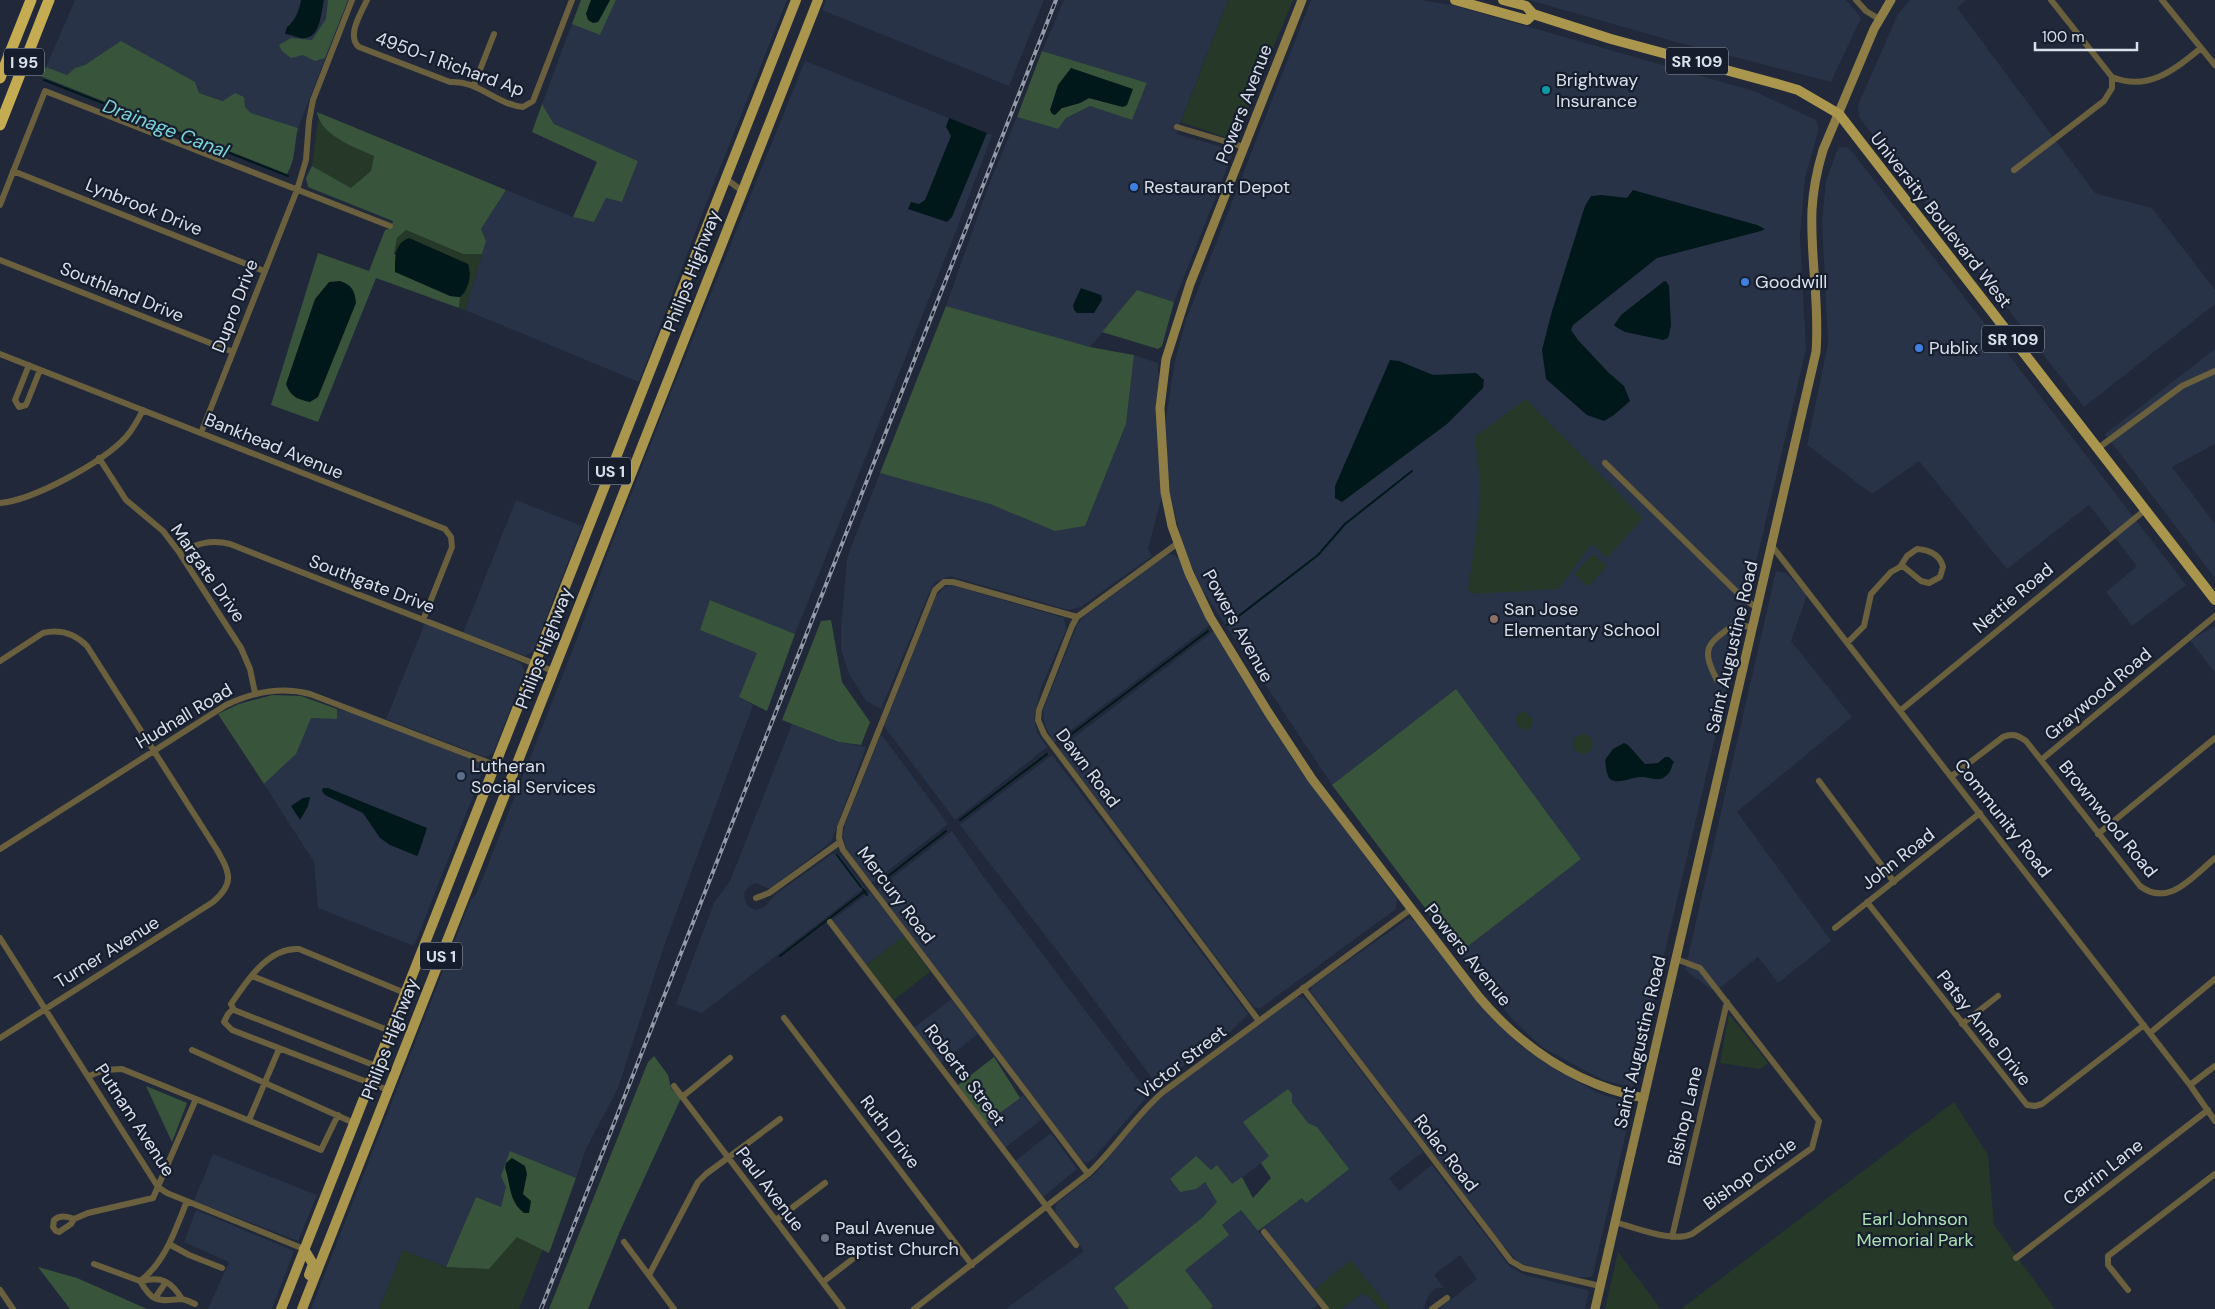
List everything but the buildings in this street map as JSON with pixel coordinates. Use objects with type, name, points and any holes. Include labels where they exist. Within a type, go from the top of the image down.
[{"type":"highway","name":"I 95","points":[[0,78],[31,0]]},
{"type":"highway","name":"I 95","points":[[0,125],[49,0]]},
{"type":"main road","name":"Philips Highway","points":[[281,1309],[285,1304],[304,1249],[796,0]]},
{"type":"main road","name":"Philips Highway","points":[[302,1309],[741,190],[818,0]]},
{"type":"main road","name":"Powers Avenue","points":[[1302,0],[1190,284],[1175,325],[1164,372],[1160,408],[1161,454],[1168,509],[1178,542],[1190,575],[1210,617],[1268,712],[1312,779],[1491,1011],[1531,1048],[1548,1060],[1583,1079],[1612,1090],[1644,1098]]},
{"type":"main road","name":"University Boulevard West","points":[[1455,0],[1527,20],[1533,14]]},
{"type":"main road","name":"University Boulevard West","points":[[1504,0],[1526,6],[1533,14],[1612,39],[1781,84],[1798,90],[1839,114],[2215,600]]},
{"type":"main road","points":[[1482,7],[1488,3],[1499,6],[1504,0]]},
{"type":"main road","name":"Saint Augustine Road","points":[[1595,1309],[1816,352],[1817,303],[1812,209],[1814,185],[1823,150],[1879,19],[1891,0]]},
{"type":"main road","points":[[304,1249],[313,1264],[306,1285],[307,1296]]},
{"type":"street","name":"Dupro Drive","points":[[201,433],[297,190],[306,160],[309,121],[314,100],[352,0]]},
{"type":"street","name":"4950-1 Richard Ap","points":[[367,0],[353,34],[356,45],[450,82],[463,81],[474,85],[483,89],[489,95],[519,107],[526,107],[530,104],[572,0]]},
{"type":"street","points":[[1856,0],[1866,11],[1879,19]]},
{"type":"street","points":[[2051,0],[2112,77],[2125,81],[2162,77],[2173,71],[2201,48]]},
{"type":"street","points":[[2162,0],[2215,65]]},
{"type":"street","points":[[474,85],[494,34]]},
{"type":"street","points":[[2014,170],[2104,102],[2112,88],[2112,77]]},
{"type":"street","points":[[0,205],[45,91],[390,226]]},
{"type":"street","points":[[1177,127],[1244,147]]},
{"type":"street","name":"Lynbrook Drive","points":[[13,171],[264,271]]},
{"type":"street","points":[[726,179],[741,190]]},
{"type":"street","name":"Southland Drive","points":[[0,260],[233,352]]},
{"type":"street","name":"Bankhead Avenue","points":[[0,354],[444,529],[451,537],[452,547],[423,620]]},
{"type":"street","points":[[29,365],[15,400],[19,407],[23,408],[26,405],[40,370]]},
{"type":"street","points":[[2098,449],[2174,391],[2197,378],[2215,371]]},
{"type":"street","points":[[0,503],[15,501],[43,491],[99,458],[125,438],[143,410]]},
{"type":"street","name":"Margate Drive","points":[[99,458],[126,500],[163,531],[179,552],[241,648],[250,669],[255,693]]},
{"type":"street","points":[[1605,463],[1744,598],[1758,608]]},
{"type":"street","name":"Nettie Road","points":[[1901,710],[2145,510]]},
{"type":"street","name":"Southgate Drive","points":[[179,552],[200,543],[210,541],[225,542],[553,671]]},
{"type":"street","name":"Dawn Road","points":[[1178,542],[1077,617],[1039,710],[1038,720],[1041,730],[1259,1020]]},
{"type":"street","name":"Community Road","points":[[1772,546],[2144,1025],[2215,1121]]},
{"type":"street","points":[[1848,642],[1864,626],[1871,594],[1884,579],[1900,567],[1907,556],[1917,549],[1933,552],[1939,558],[1943,567],[1940,577],[1929,583],[1921,581],[1904,567],[1900,567]]},
{"type":"street","name":"Mercury Road","points":[[1077,617],[953,582],[941,584],[935,590],[840,827],[840,842],[843,850],[1088,1174]]},
{"type":"street","name":"Graywood Road","points":[[1952,776],[2009,735],[2020,736],[2041,760],[2215,616]]},
{"type":"street","points":[[1717,680],[1706,656],[1708,648],[1722,633],[1734,625],[1753,627]]},
{"type":"street","points":[[0,661],[43,633],[58,631],[73,635],[87,646],[154,751]]},
{"type":"street","name":"Hudnall Road","points":[[0,849],[226,705],[255,693],[292,690],[310,694],[513,772]]},
{"type":"street","points":[[2098,834],[2215,738]]},
{"type":"street","name":"Turner Avenue","points":[[0,1038],[213,902],[226,888],[229,881],[227,868],[154,751]]},
{"type":"street","name":"Brownwood Road","points":[[2041,760],[2140,886],[2153,894],[2169,893],[2178,889],[2215,858]]},
{"type":"street","points":[[1819,781],[1894,882]]},
{"type":"street","name":"John Road","points":[[1835,928],[1980,813]]},
{"type":"street","points":[[756,898],[769,893],[840,842]]},
{"type":"street","name":"Patsy Anne Drive","points":[[1867,902],[2026,1105],[2035,1106],[2060,1091],[2144,1025]]},
{"type":"street","name":"Victor Street","points":[[914,1309],[1088,1174],[1156,1098],[1411,909]]},
{"type":"street","name":"Roberts Street","points":[[830,922],[1076,1245]]},
{"type":"street","name":"Putnam Avenue","points":[[0,938],[158,1187],[167,1193],[304,1249]]},
{"type":"street","points":[[388,1090],[232,1030],[224,1022],[233,1009],[232,1004],[252,976],[276,954],[288,949],[299,949],[405,993]]},
{"type":"street","name":"Bishop Circle","points":[[1615,1222],[1672,1237],[1683,1238],[1692,1234],[1812,1148],[1819,1122],[1700,968],[1676,959]]},
{"type":"street","points":[[252,976],[390,1031]]},
{"type":"street","points":[[2150,1033],[2215,979]]},
{"type":"street","name":"Rolac Road","points":[[1303,988],[1511,1261],[1523,1268],[1600,1286]]},
{"type":"street","points":[[1962,1024],[1998,996]]},
{"type":"street","name":"Bishop Lane","points":[[1672,1237],[1727,1002]]},
{"type":"street","points":[[233,1009],[376,1066]]},
{"type":"street","name":"Ruth Drive","points":[[784,1018],[972,1265]]},
{"type":"street","points":[[249,1120],[279,1049]]},
{"type":"street","points":[[192,1050],[265,1081],[354,1123]]},
{"type":"street","points":[[682,1096],[730,1058]]},
{"type":"street","points":[[2190,1085],[2215,1066]]},
{"type":"street","points":[[88,1076],[104,1070],[122,1069],[320,1150],[338,1115]]},
{"type":"street","name":"Paul Avenue","points":[[674,1086],[843,1309]]},
{"type":"street","points":[[74,1219],[88,1213],[153,1198],[196,1098]]},
{"type":"street","name":"Carrin Lane","points":[[2016,1258],[2208,1110]]},
{"type":"street","points":[[648,1275],[691,1191],[706,1174],[780,1119]]},
{"type":"street","points":[[2128,1290],[2108,1265],[2108,1256],[2215,1174]]},
{"type":"street","points":[[776,1220],[825,1183]]},
{"type":"street","points":[[140,1281],[151,1272],[169,1244],[187,1201]]},
{"type":"street","points":[[1264,1232],[1326,1309]]},
{"type":"street","points":[[624,1242],[674,1309]]},
{"type":"street","points":[[169,1244],[189,1255],[222,1268]]},
{"type":"street","points":[[823,1282],[868,1248]]},
{"type":"street","points":[[94,1264],[140,1281],[155,1278],[166,1282],[178,1292],[182,1299]]},
{"type":"street","points":[[140,1281],[148,1294],[155,1298],[172,1302],[182,1299],[195,1304]]},
{"type":"street","points":[[155,1298],[166,1282]]},
{"type":"street","points":[[0,1290],[13,1309]]},
{"type":"street","points":[[1432,1309],[1447,1298]]},
{"type":"shaded area","points":[[75,0],[348,0],[298,128],[251,113],[245,107],[199,93],[121,42],[85,65],[75,68],[67,75],[46,67]]},
{"type":"shaded area","points":[[301,0],[324,0],[317,28],[310,37],[305,38],[285,34],[287,27],[296,15]]},
{"type":"shaded area","points":[[591,0],[610,0],[598,22],[593,23],[588,20],[586,14]]},
{"type":"shaded area","points":[[616,0],[787,0],[712,188],[639,382],[465,310],[486,241],[481,229],[506,190],[573,217],[594,222],[606,198],[622,202],[638,161],[554,124],[542,104],[572,24],[600,35]]},
{"type":"shaded area","points":[[826,0],[1044,0],[1009,86],[822,10]]},
{"type":"shaded area","points":[[1064,0],[1228,0],[1176,134],[1230,149],[1232,156],[1174,302],[1137,290],[1090,347],[946,306],[988,187],[1017,117],[1058,129],[1066,118],[1090,106],[1132,120],[1147,84],[1042,51]]},
{"type":"shaded area","points":[[1311,0],[1421,0],[1452,5],[1754,91],[1816,120],[1819,128],[1805,178],[1800,235],[1806,349],[1633,1088],[1603,1080],[1543,1048],[1513,1020],[1459,953],[1581,859],[1456,689],[1332,785],[1201,588],[1183,546],[1168,486],[1167,467],[1166,418],[1175,361],[1186,320]]},
{"type":"shaded area","points":[[1529,0],[1846,0],[1861,18],[1831,82],[1676,42]]},
{"type":"shaded area","points":[[1910,0],[1966,0],[1957,8],[2095,193],[2152,208],[2215,290],[2215,304],[2084,407],[1859,117],[1858,105],[1898,14]]},
{"type":"shaded area","points":[[805,61],[992,135],[956,231],[795,634],[711,600],[700,630],[758,653],[739,697],[753,705],[665,943],[618,1088],[586,1149],[576,1178],[510,1151],[506,1187],[501,1207],[476,1197],[446,1267],[403,1250],[379,1309],[311,1309],[471,899],[476,895],[580,631],[606,558],[669,397]]},
{"type":"shaded area","points":[[1071,68],[1133,89],[1127,105],[1123,107],[1089,98],[1080,103],[1062,108],[1055,115],[1052,114],[1050,110],[1058,85]]},
{"type":"shaded area","points":[[949,118],[987,133],[952,217],[947,222],[908,209],[911,202],[919,204],[925,200],[951,136],[946,127]]},
{"type":"shaded area","points":[[1847,147],[2186,585],[2132,626],[2106,592],[2137,566],[2089,505],[2007,569],[1919,461],[1872,494],[1807,445],[1828,344],[1822,221],[1826,181],[1838,148]]},
{"type":"shaded area","points":[[1633,190],[1757,225],[1765,229],[1657,258],[1573,325],[1571,330],[1578,340],[1624,386],[1630,401],[1604,421],[1587,415],[1546,379],[1542,350],[1552,311],[1585,206],[1591,196],[1602,195],[1627,198]]},
{"type":"shaded area","points":[[409,238],[468,264],[469,282],[466,290],[460,297],[450,296],[395,272],[395,256],[398,247]]},
{"type":"shaded area","points":[[340,281],[352,289],[356,303],[318,397],[310,402],[301,400],[292,395],[286,384],[315,299],[329,282]]},
{"type":"shaded area","points":[[1666,281],[1669,286],[1671,326],[1668,338],[1663,340],[1625,332],[1614,325],[1621,315]]},
{"type":"shaded area","points":[[1081,288],[1101,295],[1102,300],[1094,313],[1077,313],[1074,310],[1073,305]]},
{"type":"shaded area","points":[[2215,349],[2215,444],[2172,467],[2215,524],[2215,578],[2105,434]]},
{"type":"shaded area","points":[[1134,355],[1158,363],[1162,496],[1148,549],[1152,556],[1081,607],[1068,610],[950,576],[937,581],[932,586],[881,709],[866,701],[849,674],[841,649],[841,627],[847,558],[880,473],[990,504],[1055,531],[1085,526],[1126,424]]},
{"type":"shaded area","points":[[1390,360],[1399,361],[1433,375],[1476,373],[1484,380],[1483,388],[1447,424],[1342,502],[1335,498],[1335,486]]},
{"type":"shaded area","points":[[516,500],[582,526],[533,652],[525,656],[463,633]]},
{"type":"shaded area","points":[[1172,554],[1179,558],[1193,591],[1211,624],[1054,743],[1044,723],[1043,710],[1078,623],[1087,614],[1167,555]]},
{"type":"shaded area","points":[[1776,571],[1786,573],[1807,595],[1791,641],[1852,717],[1737,812],[1831,941],[1778,983],[1758,957],[1715,992],[1685,970]]},
{"type":"shaded area","points":[[952,585],[1064,618],[1066,630],[1041,688],[1034,717],[1037,732],[1047,747],[955,820],[884,726],[936,596],[944,587]]},
{"type":"shaded area","points":[[425,623],[519,662],[522,665],[525,672],[494,751],[490,755],[485,757],[386,719]]},
{"type":"shaded area","points":[[2215,626],[2215,673],[2190,640]]},
{"type":"shaded area","points":[[1215,630],[1295,762],[1397,899],[1396,909],[1259,1009],[1253,1006],[1059,749]]},
{"type":"shaded area","points":[[337,709],[363,716],[483,764],[484,768],[414,946],[318,908],[314,862],[264,784],[295,755],[311,718],[337,719]]},
{"type":"shaded area","points":[[792,724],[839,742],[866,747],[831,842],[771,888],[756,883],[749,886],[744,893],[745,900],[749,907],[756,910],[764,907],[777,893],[832,854],[839,854],[864,888],[702,1013],[676,1004],[714,903],[730,881]]},
{"type":"shaded area","points":[[881,734],[948,824],[871,884],[847,851],[843,835],[845,824]]},
{"type":"shaded area","points":[[1624,743],[1645,764],[1658,763],[1665,757],[1669,757],[1674,762],[1670,772],[1661,779],[1641,777],[1613,781],[1607,773],[1605,760],[1613,749]]},
{"type":"shaded area","points":[[1052,755],[1248,1014],[1228,1034],[1157,1085],[1065,961],[960,825]]},
{"type":"shaded area","points":[[323,788],[328,788],[427,828],[418,855],[390,845],[380,838],[363,813],[325,795],[322,791]]},
{"type":"shaded area","points":[[310,797],[308,806],[300,820],[291,806],[303,798]]},
{"type":"shaded area","points":[[952,831],[983,876],[1149,1094],[1094,1158],[1086,1163],[1080,1158],[877,890]]},
{"type":"shaded area","points":[[870,892],[904,936],[866,965],[832,920]]},
{"type":"shaded area","points":[[1409,918],[1417,923],[1495,1021],[1521,1046],[1560,1072],[1598,1093],[1629,1103],[1632,1107],[1592,1277],[1574,1277],[1533,1268],[1518,1262],[1495,1236],[1310,991],[1312,986]]},
{"type":"shaded area","points":[[1297,997],[1305,998],[1423,1152],[1389,1178],[1399,1191],[1432,1165],[1510,1267],[1525,1275],[1587,1290],[1589,1292],[1585,1309],[1439,1309],[1477,1279],[1460,1255],[1434,1275],[1444,1288],[1436,1288],[1429,1294],[1423,1309],[1390,1309],[1351,1261],[1314,1290],[1263,1228],[1302,1198],[1306,1203],[1317,1127],[1308,1123],[1292,1102],[1292,1094],[1269,1157],[1232,1185],[1217,1165],[1211,1170],[1170,1179],[1180,1192],[1205,1182],[1217,1202],[1202,1218],[1114,1288],[1129,1309],[1006,1309],[1084,1251],[1058,1217],[1055,1211],[1057,1203],[1096,1173],[1140,1117],[1163,1096]]},
{"type":"shaded area","points":[[951,999],[978,1034],[941,1063],[914,1028]]},
{"type":"shaded area","points":[[1023,1095],[1042,1119],[1005,1148],[986,1123]]},
{"type":"shaded area","points":[[1051,1133],[1077,1169],[1043,1197],[1015,1161]]},
{"type":"shaded area","points":[[213,1154],[317,1195],[298,1241],[194,1201]]},
{"type":"shaded area","points":[[512,1158],[525,1166],[527,1174],[523,1194],[531,1201],[529,1213],[524,1213],[519,1208],[511,1192],[505,1168],[506,1163]]},
{"type":"shaded area","points":[[196,1210],[294,1251],[272,1309],[208,1309],[229,1262],[184,1242]]},
{"type":"shaded area","points":[[1241,1210],[1318,1305],[1313,1309],[1210,1309],[1213,1306],[1185,1270],[1228,1235],[1222,1225]]},
{"type":"shaded area","points":[[1363,1293],[1372,1299],[1380,1309],[1341,1309]]},
{"type":"green space","points":[[328,0],[348,0],[325,58],[315,61],[303,55],[291,58],[282,51],[279,45],[291,38],[312,40],[326,19]]},
{"type":"green space","points":[[581,0],[591,0],[586,14],[598,22],[610,0],[616,0],[600,35],[572,24]]},
{"type":"green space","points":[[1228,0],[1293,0],[1237,135],[1231,139],[1181,122]]},
{"type":"green space","points":[[121,41],[195,82],[199,93],[223,101],[235,93],[244,97],[245,107],[251,113],[298,128],[293,157],[287,174],[40,76],[46,67],[67,75],[75,68],[85,65]]},
{"type":"green space","points":[[1042,51],[1147,83],[1132,120],[1090,106],[1066,118],[1058,129],[1017,117]],"holes":[[[1071,68],[1123,107],[1089,98],[1080,103],[1062,108]]]},
{"type":"green space","points":[[542,104],[554,124],[638,161],[622,202],[606,198],[594,222],[573,217],[597,162],[532,132]]},
{"type":"green space","points":[[317,112],[506,190],[481,229],[486,241],[482,254],[463,254],[406,230],[397,238],[394,254],[450,296],[460,297],[459,308],[376,278],[318,422],[271,405],[318,253],[369,271],[385,230],[391,228],[393,221],[308,187],[306,178],[312,166],[351,188],[371,171],[374,156],[331,134],[319,120]]},
{"type":"green space","points":[[318,120],[338,139],[374,156],[371,171],[351,188],[312,166]]},
{"type":"green space","points":[[406,230],[463,254],[482,254],[465,310],[459,308],[460,297],[466,292],[402,241],[394,254],[397,238]]},
{"type":"green space","points":[[1137,290],[1174,302],[1162,346],[1158,349],[1102,332]]},
{"type":"green space","points":[[946,306],[1090,347],[1134,355],[1126,424],[1085,526],[1055,531],[990,504],[880,473]]},
{"type":"green space","points":[[1526,399],[1643,518],[1607,558],[1592,544],[1558,589],[1473,594],[1468,589],[1478,523],[1480,483],[1475,437]]},
{"type":"green space","points":[[1593,554],[1607,566],[1588,587],[1574,574]]},
{"type":"green space","points":[[710,600],[795,634],[767,711],[739,697],[757,653],[700,630]]},
{"type":"green space","points":[[831,620],[842,682],[870,722],[861,745],[839,742],[782,720],[821,621]]},
{"type":"green space","points":[[1456,689],[1581,859],[1459,953],[1332,785]]},
{"type":"green space","points":[[272,695],[301,696],[337,709],[337,719],[311,718],[296,754],[264,784],[218,714],[239,704]]},
{"type":"green space","points":[[1521,712],[1525,712],[1533,719],[1532,726],[1527,731],[1517,726],[1516,717]]},
{"type":"green space","points":[[1583,734],[1590,737],[1593,744],[1590,751],[1583,754],[1576,751],[1573,744],[1576,737]]},
{"type":"green space","points":[[904,936],[930,972],[894,1000],[866,965]]},
{"type":"green space","points":[[1729,1014],[1768,1063],[1760,1069],[1720,1063]]},
{"type":"green space","points":[[654,1056],[668,1075],[671,1088],[681,1098],[620,1231],[588,1309],[549,1309],[648,1062]]},
{"type":"green space","points":[[994,1057],[1020,1098],[986,1123],[958,1085]]},
{"type":"green space","points":[[146,1086],[187,1103],[172,1142]]},
{"type":"green space","points":[[1288,1089],[1292,1094],[1292,1102],[1308,1123],[1317,1127],[1349,1169],[1306,1203],[1302,1198],[1258,1231],[1241,1210],[1222,1225],[1229,1235],[1185,1270],[1213,1306],[1210,1309],[1129,1309],[1114,1288],[1202,1218],[1217,1202],[1205,1182],[1196,1189],[1180,1192],[1170,1179],[1196,1156],[1211,1170],[1217,1165],[1232,1184],[1242,1177],[1253,1198],[1271,1178],[1261,1163],[1269,1156],[1243,1122]]},
{"type":"green space","name":"Earl Johnson Memorial Park","points":[[1954,1102],[1988,1155],[1994,1225],[2055,1309],[1681,1309]]},
{"type":"green space","points":[[510,1151],[576,1178],[549,1253],[517,1237],[489,1269],[446,1267],[476,1197],[501,1207],[506,1187],[501,1176]]},
{"type":"green space","points":[[517,1236],[543,1249],[519,1309],[379,1309],[403,1250],[446,1267],[489,1269]]},
{"type":"green space","points":[[1618,1252],[1661,1309],[1605,1309]]},
{"type":"green space","points":[[1351,1260],[1390,1309],[1380,1309],[1372,1299],[1363,1293],[1341,1309],[1329,1309],[1314,1290]]},
{"type":"green space","points":[[38,1267],[77,1278],[147,1309],[70,1309]]},
{"type":"waterway","name":"Drainage Canal","points":[[44,80],[288,176]]},
{"type":"waterway","points":[[1227,625],[1318,555],[1345,524],[1412,471]]},
{"type":"waterway","points":[[1061,742],[1208,631]]},
{"type":"waterway","points":[[960,820],[1047,754]]},
{"type":"waterway","points":[[878,884],[946,831]]},
{"type":"waterway","points":[[837,855],[861,887]]},
{"type":"waterway","points":[[863,889],[867,895]]},
{"type":"waterway","points":[[780,956],[865,891]]},
{"type":"railway","points":[[541,1309],[1056,0]]},
{"type":"place","name":"Brightway Insurance","points":[[1546,90]]},
{"type":"place","name":"Restaurant Depot","points":[[1134,187]]},
{"type":"place","name":"Goodwill","points":[[1745,282]]},
{"type":"place","name":"Publix","points":[[1919,348]]},
{"type":"place","name":"San Jose Elementary School","points":[[1494,619]]},
{"type":"place","name":"Lutheran Social Services","points":[[461,776]]},
{"type":"place","name":"Paul Avenue Baptist Church","points":[[825,1238]]}]
